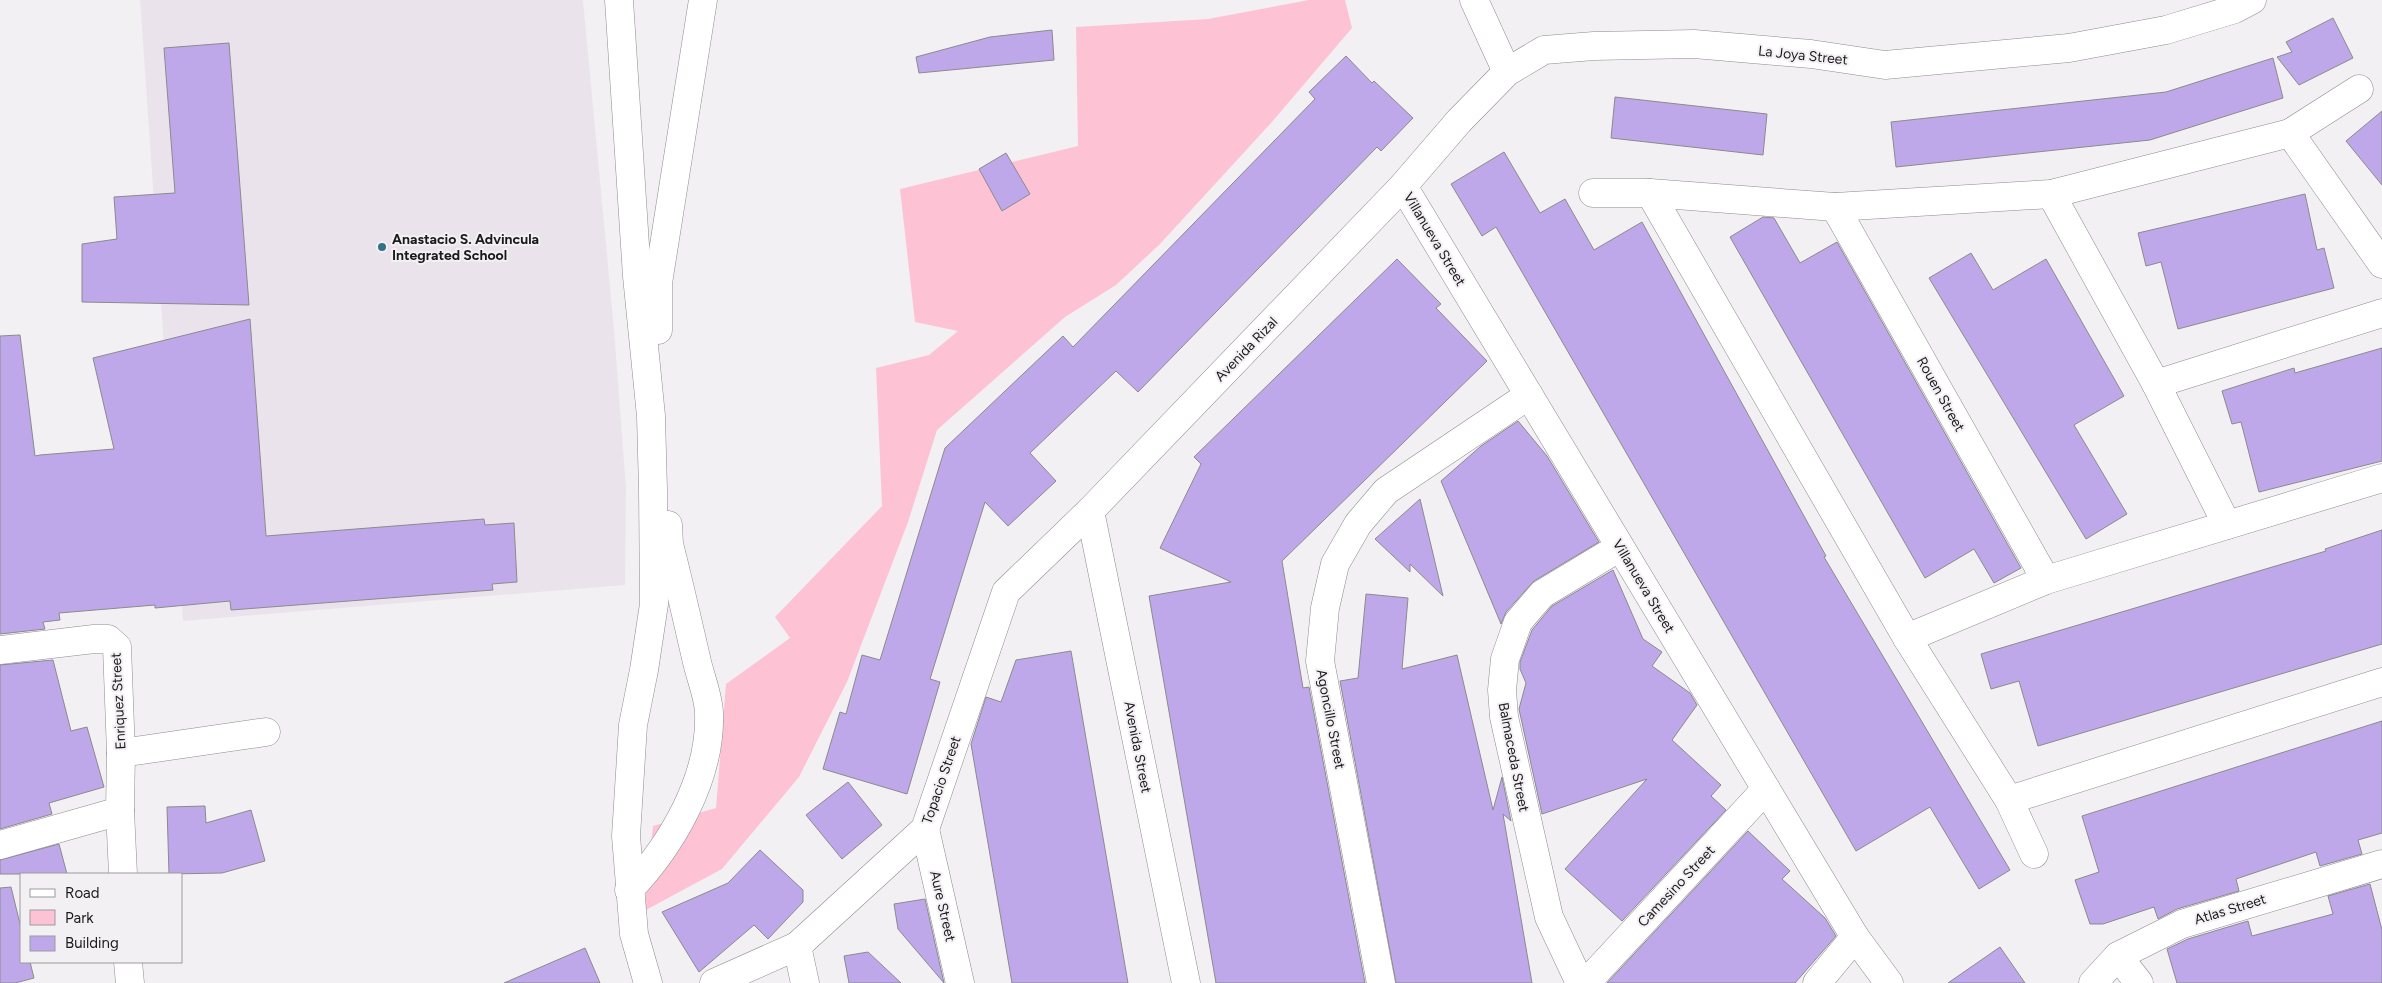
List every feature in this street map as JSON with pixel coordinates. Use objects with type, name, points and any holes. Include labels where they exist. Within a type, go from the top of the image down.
[{"type":"street","points":[[619,0],[637,276],[651,416],[654,508],[654,604],[633,725],[626,836],[634,934],[648,983]]},
{"type":"street","points":[[630,890],[644,875],[682,819],[696,792],[706,750],[709,714],[670,544],[659,403],[658,313],[658,283],[703,0]]},
{"type":"street","points":[[1474,0],[1507,72]]},
{"type":"street","name":"La Joya Street","points":[[1403,186],[1459,122],[1507,72],[1544,50],[1631,44],[1694,44],[1812,54],[1885,65],[2069,48],[2166,30],[2235,9],[2252,0]]},
{"type":"street","points":[[1593,193],[1650,193],[1835,208],[2051,194],[2290,133],[2359,89]]},
{"type":"street","points":[[2290,133],[2382,264]]},
{"type":"street","name":"Villanueva Street","points":[[1403,186],[1855,937],[1889,983]]},
{"type":"street","name":"Avenida Rizal","points":[[1090,512],[1403,186]]},
{"type":"street","points":[[1650,193],[1907,638],[2009,800],[2034,854]]},
{"type":"street","points":[[2051,194],[2156,384],[2227,525]]},
{"type":"street","name":"Rouen Street","points":[[1835,208],[2046,580]]},
{"type":"street","points":[[2156,384],[2382,313]]},
{"type":"street","name":"Agoncillo Street","points":[[1382,983],[1320,661],[1324,608],[1333,572],[1358,524],[1386,491],[1529,395]]},
{"type":"street","points":[[1907,638],[2046,580],[2382,478]]},
{"type":"street","name":"Topacio Street","points":[[714,983],[797,946],[925,828],[1006,592],[1090,512]]},
{"type":"street","name":"Avenida Street","points":[[1090,512],[1186,983]]},
{"type":"street","name":"Balmaceda Street","points":[[1580,983],[1549,917],[1504,717],[1502,690],[1505,659],[1518,622],[1542,594],[1620,548]]},
{"type":"street","name":"Enriquez Street","points":[[0,650],[108,639],[117,647],[123,873]]},
{"type":"street","points":[[2009,800],[2382,682]]},
{"type":"street","points":[[121,753],[266,732]]},
{"type":"street","name":"Camesino Street","points":[[1586,983],[1766,789]]},
{"type":"street","points":[[0,846],[120,811]]},
{"type":"street","name":"Aure Street","points":[[925,828],[960,983]]},
{"type":"street","name":"Atlas Street","points":[[2093,983],[2118,956],[2182,924],[2382,864]]},
{"type":"street","points":[[1817,983],[1855,937]]},
{"type":"street","points":[[797,946],[804,983]]},
{"type":"street","points":[[2118,956],[2139,983]]},
{"type":"street","points":[[128,963],[130,983]]},
{"type":"shaded area","name":"Anastacio S. Advincula Integrated School","points":[[140,0],[583,0],[614,329],[626,488],[625,585],[183,621]]},
{"type":"green space","points":[[1309,0],[1345,0],[1352,28],[1271,123],[1160,244],[1116,285],[1065,317],[937,430],[908,522],[847,682],[799,777],[722,869],[644,911],[653,826],[716,808],[726,684],[790,638],[775,617],[882,506],[876,368],[929,355],[958,331],[915,322],[900,189],[1078,146],[1076,27],[1208,19]]},
{"type":"building","points":[[2333,18],[2353,58],[2299,85],[2277,57],[2292,52],[2286,42]]},
{"type":"building","points":[[1052,30],[1054,60],[919,73],[916,57],[990,37]]},
{"type":"building","points":[[229,43],[249,305],[82,302],[82,244],[117,239],[114,197],[175,193],[164,48]]},
{"type":"building","points":[[1346,56],[1372,83],[1374,81],[1413,118],[1381,151],[1377,147],[1138,392],[1116,371],[1030,453],[1056,481],[1008,526],[985,502],[930,679],[940,682],[907,794],[823,769],[840,712],[846,714],[862,655],[880,660],[945,448],[1063,336],[1073,347],[1315,99],[1309,92]]},
{"type":"building","points":[[2273,58],[2283,98],[2150,140],[1896,167],[1891,122],[2166,92]]},
{"type":"building","points":[[1615,97],[1767,114],[1763,155],[1611,138]]},
{"type":"building","points":[[2382,111],[2382,185],[2346,141]]},
{"type":"building","points":[[1504,152],[1540,213],[1565,199],[1594,250],[1642,222],[1826,556],[1824,557],[2010,870],[1979,889],[1930,807],[1856,851],[1496,227],[1482,236],[1451,184]]},
{"type":"building","points":[[1006,153],[1030,194],[1002,211],[979,169]]},
{"type":"building","points":[[2305,194],[2317,250],[2324,248],[2334,288],[2178,329],[2161,262],[2146,266],[2138,233]]},
{"type":"building","points":[[1763,217],[1774,218],[1800,263],[1837,242],[2021,568],[1994,583],[1974,549],[1925,578],[1730,237]]},
{"type":"building","points":[[1971,253],[1993,290],[2046,259],[2124,396],[2074,425],[2127,514],[2086,539],[1929,278]]},
{"type":"building","points":[[1397,259],[1441,304],[1436,308],[1487,361],[1282,561],[1303,688],[1309,687],[1365,983],[1216,983],[1149,596],[1231,582],[1160,548],[1201,464],[1194,457]]},
{"type":"building","points":[[250,319],[266,536],[484,519],[485,525],[514,523],[517,582],[492,584],[493,590],[231,610],[230,601],[155,608],[155,605],[59,613],[60,620],[43,622],[45,629],[0,634],[0,336],[20,335],[35,456],[114,449],[93,358]]},
{"type":"building","points":[[2382,348],[2382,461],[2259,492],[2241,422],[2232,424],[2222,391],[2294,368],[2295,373]]},
{"type":"building","points":[[1518,421],[1547,456],[1599,542],[1534,581],[1506,612],[1501,624],[1441,481],[1481,446]]},
{"type":"building","points":[[1420,499],[1443,596],[1410,564],[1410,572],[1375,539]]},
{"type":"building","points":[[2382,530],[2382,644],[2038,746],[2019,681],[1991,689],[1981,654],[2326,551],[2325,549]]},
{"type":"building","points":[[1613,570],[1643,639],[1662,652],[1652,666],[1690,693],[1697,705],[1672,740],[1721,785],[1711,796],[1726,810],[1622,921],[1565,869],[1647,779],[1542,814],[1519,709],[1526,683],[1520,669],[1520,662],[1532,630],[1552,606]]},
{"type":"building","points":[[1366,594],[1408,598],[1402,669],[1457,655],[1493,810],[1502,777],[1511,821],[1503,814],[1532,983],[1396,983],[1340,681],[1358,678]]},
{"type":"building","points":[[1071,651],[1128,983],[1012,983],[971,744],[986,697],[1001,702],[1016,660]]},
{"type":"building","points":[[53,660],[71,731],[87,727],[104,787],[49,803],[52,814],[0,829],[0,665]]},
{"type":"building","points":[[2382,721],[2382,833],[2358,840],[2362,854],[2320,866],[2316,852],[2236,879],[2239,891],[2177,909],[2158,919],[2154,907],[2103,924],[2090,924],[2075,880],[2099,872],[2082,816]]},
{"type":"building","points":[[848,782],[882,825],[842,859],[806,815]]},
{"type":"building","points":[[205,806],[206,823],[251,810],[265,861],[222,873],[169,873],[167,807]]},
{"type":"building","points":[[1748,831],[1790,871],[1782,879],[1825,918],[1836,936],[1795,983],[1607,983]]},
{"type":"building","points":[[59,844],[67,873],[0,874],[0,860]]},
{"type":"building","points":[[760,850],[803,890],[803,902],[768,939],[754,925],[699,972],[662,912],[728,883]]},
{"type":"building","points":[[2370,884],[2382,930],[2382,983],[2177,983],[2167,949],[2188,939],[2248,921],[2252,936],[2333,914],[2328,896]]},
{"type":"building","points":[[11,887],[20,924],[20,963],[30,963],[34,978],[15,983],[0,983],[0,888]]},
{"type":"building","points":[[925,899],[944,983],[898,929],[894,904]]},
{"type":"building","points":[[2000,947],[2025,983],[1948,983]]},
{"type":"building","points":[[585,948],[600,983],[504,983]]},
{"type":"building","points":[[868,952],[901,983],[849,983],[844,956]]},
{"type":"place","name":"Anastacio S. Advincula Integrated School","points":[[382,247]]}]
